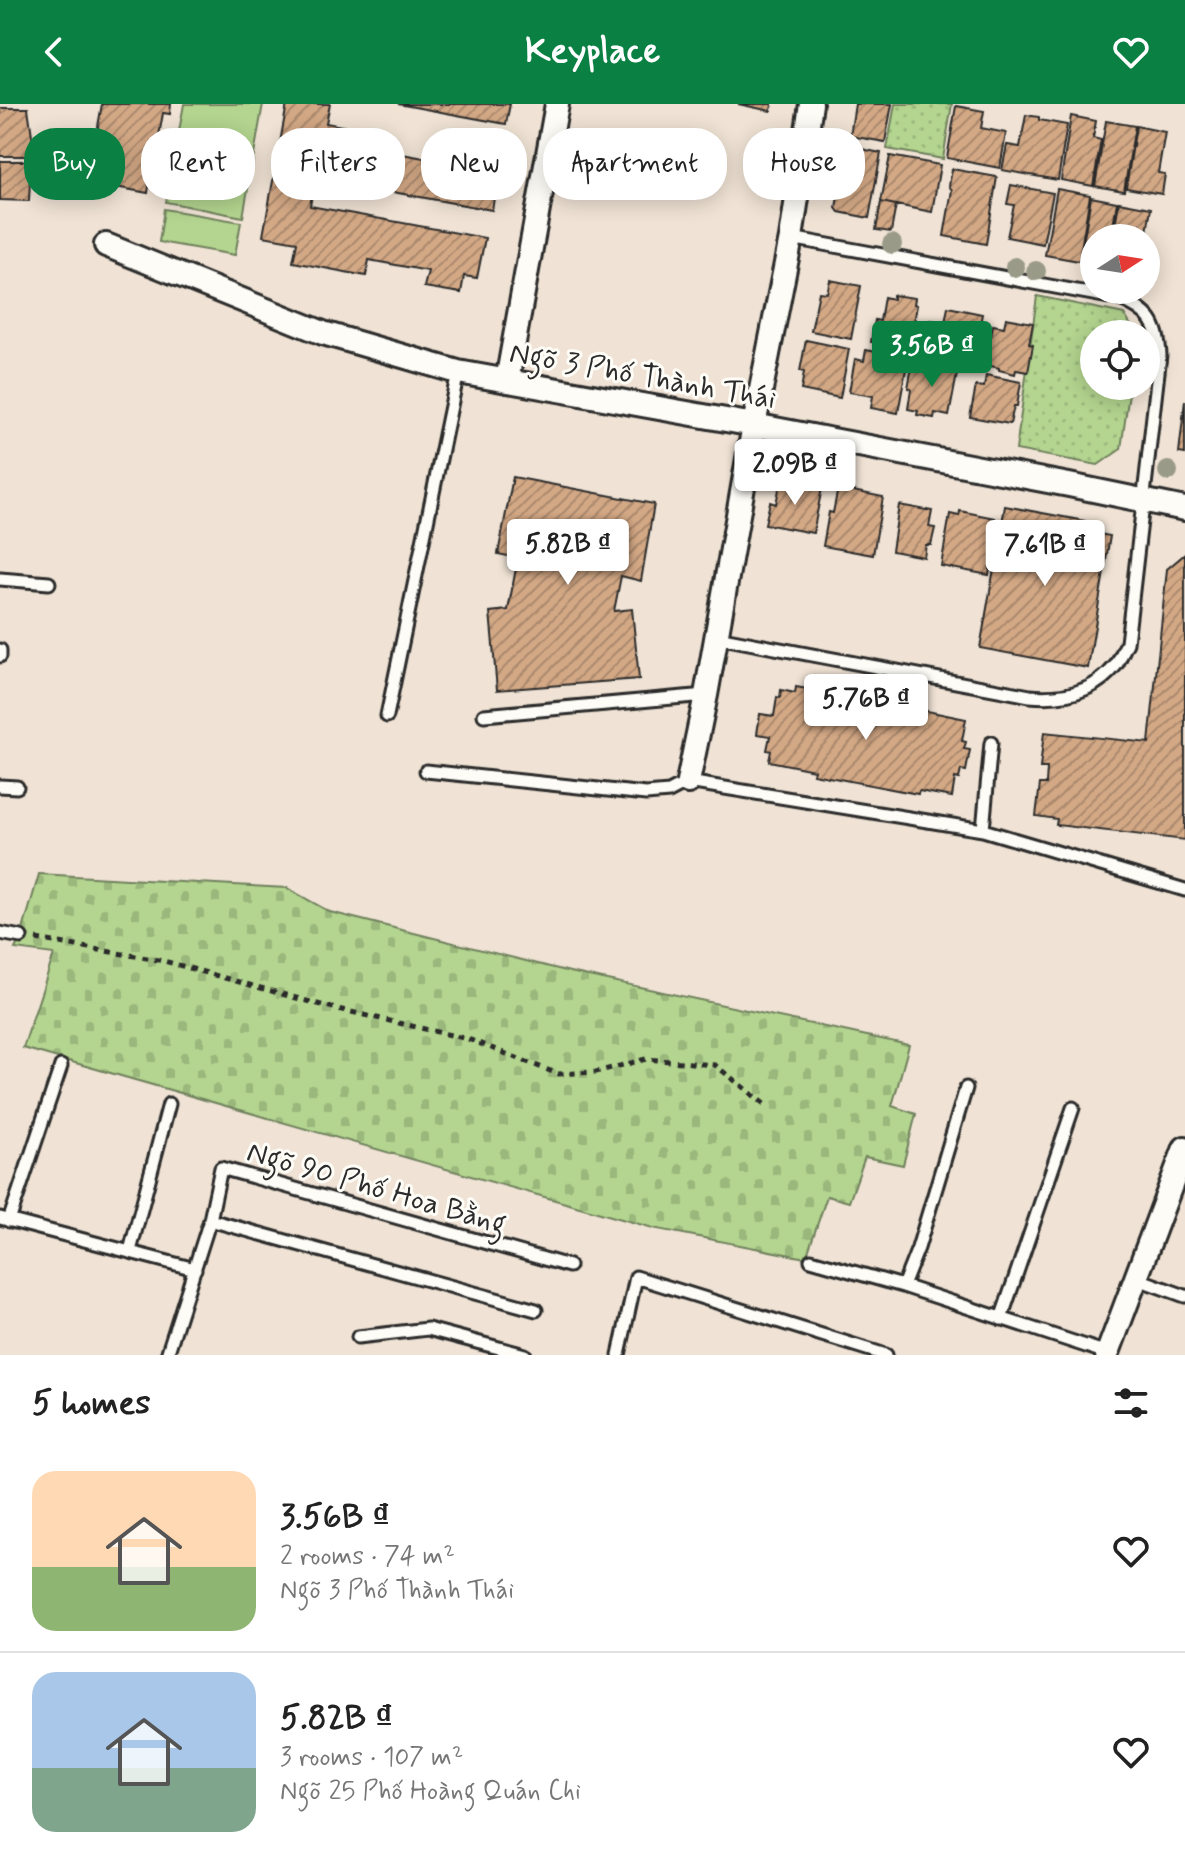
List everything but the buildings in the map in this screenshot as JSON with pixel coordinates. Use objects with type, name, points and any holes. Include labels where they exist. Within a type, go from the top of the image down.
[{"type":"street","points":[[507,381],[557,104]]},
{"type":"street","points":[[688,782],[791,238],[811,104]]},
{"type":"street","name":"Ngõ 3 Phố Thành Thái","points":[[106,245],[323,333],[458,372],[754,425],[1185,509]]},
{"type":"street","points":[[1107,1354],[1185,1148]]},
{"type":"lane","points":[[717,637],[1053,698],[1074,694],[1097,682],[1116,665],[1127,643],[1160,355],[1159,337],[1148,315],[1120,299],[791,238]]},
{"type":"lane","points":[[387,716],[458,372]]},
{"type":"lane","points":[[0,579],[49,583]]},
{"type":"lane","points":[[484,715],[706,695]]},
{"type":"lane","points":[[983,830],[991,743]]},
{"type":"lane","points":[[426,771],[646,794],[669,792],[688,782],[983,830],[1185,890]]},
{"type":"lane","points":[[0,786],[17,787]]},
{"type":"lane","points":[[0,933],[21,937]]},
{"type":"lane","points":[[61,1066],[4,1220],[195,1269]]},
{"type":"lane","points":[[903,1286],[918,1248],[966,1088]]},
{"type":"lane","points":[[130,1251],[169,1104]]},
{"type":"lane","points":[[1001,1319],[1073,1108]]},
{"type":"lane","name":"Ngõ 90 Phố Hoa Bằng","points":[[167,1355],[210,1220],[221,1168],[569,1266]]},
{"type":"lane","points":[[210,1220],[536,1310]]},
{"type":"lane","points":[[811,1260],[903,1286],[1107,1354]]},
{"type":"lane","points":[[619,1355],[636,1277],[886,1355]]},
{"type":"lane","points":[[1135,1278],[1185,1296]]},
{"type":"lane","points":[[358,1337],[428,1329],[525,1355]]},
{"type":"path","points":[[21,937],[164,961],[325,1006],[468,1039],[558,1074],[596,1072],[646,1059],[715,1065],[768,1107]]},
{"type":"green space","points":[[184,104],[263,104],[255,149],[255,128],[180,128]]},
{"type":"green space","points":[[895,104],[952,104],[943,159],[887,149]]},
{"type":"green space","points":[[166,200],[246,200],[243,217]]},
{"type":"green space","points":[[164,209],[241,222],[235,255],[159,242]]},
{"type":"green space","points":[[1037,296],[1124,314],[1128,320],[1080,320],[1080,400],[1128,400],[1121,449],[1098,465],[1016,450]]},
{"type":"green space","points":[[39,874],[287,888],[330,912],[570,972],[909,1045],[892,1106],[916,1114],[903,1165],[865,1157],[849,1202],[827,1196],[806,1258],[653,1228],[23,1048],[54,954],[15,949]]}]
